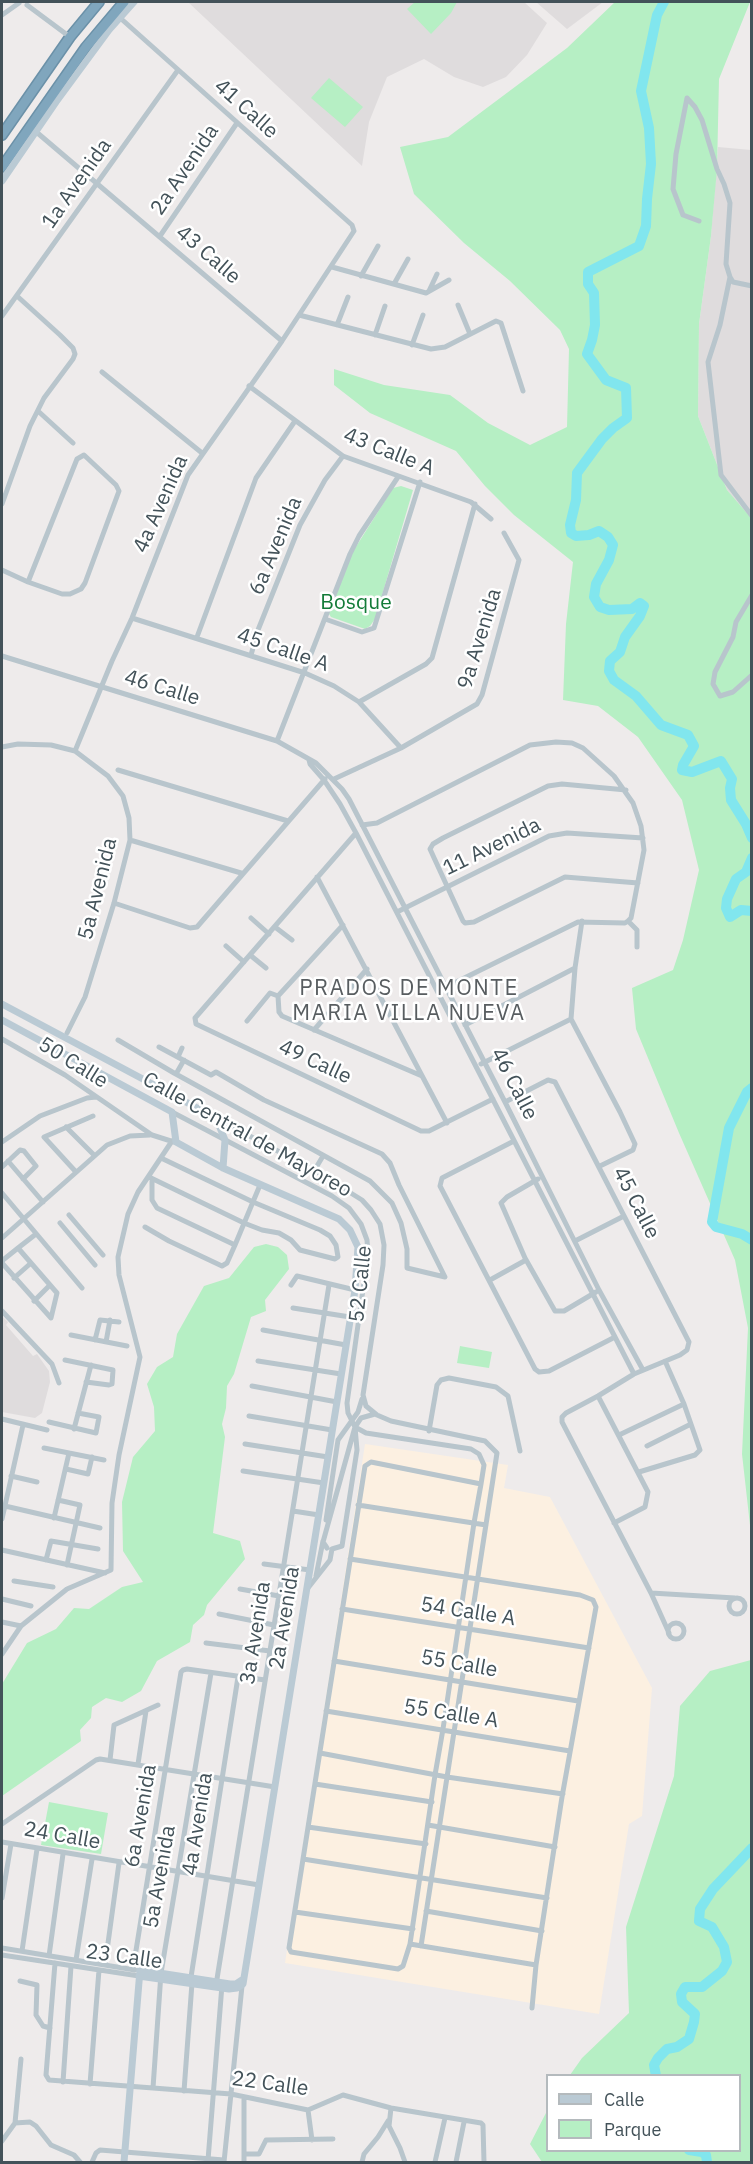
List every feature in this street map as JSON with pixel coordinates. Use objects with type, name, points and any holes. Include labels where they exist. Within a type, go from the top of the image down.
[{"type":"highway","points":[[2,135],[70,37],[99,2]]},
{"type":"highway","points":[[2,167],[33,128],[86,46],[116,15],[124,2]]},
{"type":"main road","points":[[116,15],[134,2]]},
{"type":"main road","points":[[2,181],[33,128]]},
{"type":"main road","name":"Calle Central de Mayoreo","points":[[2,1004],[216,1118]]},
{"type":"main road","name":"Calle Central de Mayoreo","points":[[2,1020],[172,1112]]},
{"type":"main road","points":[[172,1112],[174,1142]]},
{"type":"main road","points":[[216,1118],[225,1140],[223,1168]]},
{"type":"main road","name":"50 Calle","points":[[174,1142],[223,1168],[343,1222],[351,1230],[357,1242],[358,1263]]},
{"type":"main road","name":"2a Avenida","points":[[242,1982],[358,1263]]},
{"type":"main road","name":"23 Calle","points":[[138,1972],[234,1989],[242,1982]]},
{"type":"main road","name":"6a Avenida","points":[[124,2163],[138,1972]]},
{"type":"street","points":[[2,15],[19,2],[22,7],[27,3],[70,37]]},
{"type":"street","name":"41 Calle","points":[[116,15],[352,225],[354,231]]},
{"type":"street","name":"1a Avenida","points":[[2,316],[178,70]]},
{"type":"street","points":[[699,221],[683,215],[673,189],[676,154],[687,98],[702,120],[730,203],[726,264],[730,277],[733,282],[752,286]]},
{"type":"street","name":"2a Avenida","points":[[160,236],[237,123]]},
{"type":"street","name":"43 Calle","points":[[33,128],[282,341]]},
{"type":"street","name":"4a Avenida","points":[[75,751],[132,618],[188,475],[282,341],[354,231]]},
{"type":"street","points":[[361,276],[378,246]]},
{"type":"street","points":[[394,284],[408,259]]},
{"type":"street","points":[[332,267],[428,293],[449,280]]},
{"type":"street","points":[[428,293],[437,274]]},
{"type":"street","points":[[730,277],[720,325],[708,362],[721,475],[752,516]]},
{"type":"street","points":[[2,504],[30,426],[53,385],[74,359],[73,348],[17,296]]},
{"type":"street","points":[[337,325],[348,297]]},
{"type":"street","points":[[458,305],[470,334]]},
{"type":"street","points":[[375,335],[385,306]]},
{"type":"street","points":[[299,315],[412,345],[437,348],[496,321],[501,323],[523,391]]},
{"type":"street","points":[[412,345],[423,315]]},
{"type":"street","points":[[102,372],[202,453]]},
{"type":"street","name":"43 Calle A","points":[[249,386],[343,456],[475,504],[491,519]]},
{"type":"street","points":[[38,411],[73,443]]},
{"type":"street","points":[[197,637],[256,478],[296,421]]},
{"type":"street","points":[[2,570],[28,582],[62,594],[76,593],[85,583],[119,491],[116,485],[84,455],[77,459],[28,582]]},
{"type":"street","name":"6a Avenida","points":[[251,655],[258,630],[300,525],[325,480],[343,456]]},
{"type":"street","points":[[277,741],[359,536],[398,477]]},
{"type":"street","points":[[325,619],[366,633],[377,624],[420,483]]},
{"type":"street","points":[[358,702],[426,664],[432,658],[475,504]]},
{"type":"street","name":"9a Avenida","points":[[334,779],[401,748],[477,704],[482,695],[519,560],[504,533]]},
{"type":"street","points":[[752,596],[736,622],[733,637],[715,672],[713,684],[720,696],[733,692],[752,675]]},
{"type":"street","name":"45 Calle A","points":[[132,618],[251,655],[334,686],[358,702],[401,748]]},
{"type":"street","name":"46 Calle","points":[[2,656],[277,741],[309,760],[334,779],[349,799],[369,837],[643,1370]]},
{"type":"street","points":[[362,825],[376,823],[530,745],[556,742],[572,743],[583,748],[607,768],[626,790],[638,814],[644,850],[630,919],[624,923],[582,921],[574,923],[438,991]]},
{"type":"street","points":[[2,747],[18,744],[51,745],[75,751]]},
{"type":"street","name":"5a Avenida","points":[[67,1033],[85,997],[114,903],[130,840],[129,818],[123,796],[108,776],[75,751]]},
{"type":"street","name":"46 Calle","points":[[309,760],[310,765],[324,780],[356,833],[634,1374]]},
{"type":"street","points":[[118,770],[288,821]]},
{"type":"street","points":[[114,903],[190,928],[197,927],[241,873],[324,780],[325,771]]},
{"type":"street","points":[[626,790],[562,784],[548,786],[443,838],[434,843],[430,849],[465,922],[474,922],[565,878],[638,883]]},
{"type":"street","points":[[369,837],[376,823]]},
{"type":"street","points":[[226,946],[244,962],[356,833]]},
{"type":"street","name":"11 Avenida","points":[[397,912],[549,836],[567,833],[643,838]]},
{"type":"street","points":[[130,840],[241,873]]},
{"type":"street","points":[[317,877],[447,1123],[492,1099]]},
{"type":"street","points":[[251,918],[269,934]]},
{"type":"street","points":[[630,919],[637,930],[637,947]]},
{"type":"street","points":[[582,921],[571,1019],[635,1144],[633,1150],[600,1166]]},
{"type":"street","points":[[343,925],[278,996],[282,1016],[422,1076]]},
{"type":"street","points":[[275,927],[292,940]]},
{"type":"street","points":[[250,955],[266,968]]},
{"type":"street","name":"49 Calle","points":[[244,962],[195,1018],[196,1024],[425,1132],[447,1123]]},
{"type":"street","points":[[465,1025],[575,968]]},
{"type":"street","points":[[314,1030],[367,969]]},
{"type":"street","points":[[248,1021],[270,993],[278,996]]},
{"type":"street","points":[[477,1067],[571,1019]]},
{"type":"street","name":"50 Calle","points":[[2,1039],[64,1075],[152,1135],[174,1142]]},
{"type":"street","points":[[118,1040],[370,1181],[392,1203],[401,1223],[407,1249],[406,1268],[445,1277],[390,1163],[382,1154],[264,1100],[216,1072],[211,1075],[159,1047]]},
{"type":"street","points":[[176,1074],[182,1048]]},
{"type":"street","name":"45 Calle","points":[[505,1102],[552,1080],[555,1082],[689,1342],[687,1350],[665,1361]]},
{"type":"street","points":[[2,1142],[43,1115],[87,1098],[97,1097]]},
{"type":"street","name":"Calle Central de Mayoreo","points":[[172,1112],[332,1196],[349,1208],[361,1224],[367,1240],[368,1254],[347,1403],[350,1420]]},
{"type":"street","points":[[76,1172],[44,1137],[93,1116]]},
{"type":"street","name":"52 Calle","points":[[216,1118],[362,1200],[380,1224],[383,1235],[383,1265],[363,1395],[358,1412],[350,1420],[338,1440],[325,1545]]},
{"type":"street","points":[[66,1127],[94,1155]]},
{"type":"street","points":[[2,1238],[107,1145],[122,1137],[152,1135]]},
{"type":"street","points":[[514,1141],[442,1178],[440,1186],[535,1369],[539,1372],[549,1371],[615,1337]]},
{"type":"street","points":[[2,1654],[4,1645],[21,1626],[67,1589],[111,1570],[112,1503],[119,1455],[140,1357],[119,1275],[118,1257],[128,1214],[138,1192],[151,1178],[161,1158],[174,1142]]},
{"type":"street","points":[[2,1167],[22,1150],[35,1164],[35,1167],[22,1179]]},
{"type":"street","points":[[314,1171],[323,1156]]},
{"type":"street","points":[[151,1178],[244,1223],[279,1233],[291,1240],[300,1250],[338,1257],[336,1245],[330,1236],[161,1158]]},
{"type":"street","points":[[8,1161],[42,1202]]},
{"type":"street","points":[[542,1176],[501,1203],[526,1260],[552,1308],[558,1312],[564,1311],[600,1290]]},
{"type":"street","points":[[151,1178],[152,1200],[157,1208],[235,1245]]},
{"type":"street","points":[[145,1227],[222,1266],[227,1263],[260,1185]]},
{"type":"street","points":[[2,1193],[5,1200],[82,1288]]},
{"type":"street","points":[[69,1215],[103,1255]]},
{"type":"street","points":[[575,1241],[624,1216]]},
{"type":"street","points":[[60,1223],[95,1265]]},
{"type":"street","points":[[18,1248],[57,1293],[51,1318],[2,1263],[18,1248],[36,1234]]},
{"type":"street","points":[[86,1254],[95,1246]]},
{"type":"street","points":[[490,1280],[526,1260]]},
{"type":"street","points":[[14,1278],[31,1263]]},
{"type":"street","points":[[291,1285],[297,1275],[355,1290]]},
{"type":"street","name":"3a Avenida","points":[[208,2160],[219,1985],[233,1881],[329,1285]]},
{"type":"street","points":[[34,1301],[50,1286]]},
{"type":"street","points":[[293,1308],[350,1317]]},
{"type":"street","points":[[2,1311],[52,1364],[59,1383]]},
{"type":"street","points":[[96,1337],[100,1320],[119,1322]]},
{"type":"street","points":[[107,1339],[110,1320]]},
{"type":"street","points":[[263,1330],[346,1345]]},
{"type":"street","points":[[71,1335],[107,1339],[127,1346]]},
{"type":"street","points":[[65,1360],[113,1370],[110,1385],[86,1382]]},
{"type":"street","points":[[258,1361],[341,1374]]},
{"type":"street","points":[[639,1472],[695,1455],[700,1450],[684,1404],[665,1361],[634,1374],[566,1413],[562,1417],[562,1422],[651,1593],[669,1634]]},
{"type":"street","points":[[75,1429],[91,1365]]},
{"type":"street","points":[[429,1431],[437,1385],[441,1380],[449,1378],[496,1387],[508,1396],[520,1451]]},
{"type":"street","points":[[252,1386],[337,1402]]},
{"type":"street","points":[[363,1395],[366,1406],[375,1414],[391,1421],[429,1431],[485,1441],[494,1448],[498,1457],[421,1946]]},
{"type":"street","points":[[598,1396],[648,1492],[645,1508],[614,1523]]},
{"type":"street","points":[[619,1435],[684,1404]]},
{"type":"street","points":[[49,1422],[96,1432],[100,1419],[98,1415],[78,1413]]},
{"type":"street","points":[[315,1579],[356,1427],[360,1418],[375,1414]]},
{"type":"street","points":[[249,1416],[332,1430]]},
{"type":"street","points":[[2,1419],[47,1430]]},
{"type":"street","points":[[350,1420],[366,1433],[471,1449],[479,1454],[484,1465],[411,1944],[401,1968],[289,1950],[365,1467],[371,1462],[481,1484]]},
{"type":"street","points":[[647,1446],[691,1424]]},
{"type":"street","points":[[2,1519],[23,1425]]},
{"type":"street","points":[[404,1438],[408,1425]]},
{"type":"street","points":[[306,1590],[330,1560],[332,1549],[342,1546],[357,1450],[356,1427]]},
{"type":"street","points":[[245,1444],[328,1457]]},
{"type":"street","points":[[44,1448],[104,1460]]},
{"type":"street","points":[[54,1518],[69,1453]]},
{"type":"street","points":[[66,1469],[88,1474],[92,1457]]},
{"type":"street","points":[[243,1471],[324,1484]]},
{"type":"street","points":[[11,1476],[37,1482]]},
{"type":"street","points":[[58,1500],[80,1505],[67,1565]]},
{"type":"street","points":[[358,1505],[486,1525]]},
{"type":"street","points":[[5,1506],[100,1528]]},
{"type":"street","points":[[293,1511],[318,1515]]},
{"type":"street","points":[[46,1560],[51,1541],[98,1549]]},
{"type":"street","points":[[2,1550],[106,1573]]},
{"type":"street","points":[[350,1559],[580,1595],[593,1600],[596,1606],[563,1794],[536,1965],[532,2008]]},
{"type":"street","points":[[264,1564],[310,1570]]},
{"type":"street","points":[[14,1581],[53,1587]]},
{"type":"street","points":[[240,1590],[279,1596]]},
{"type":"street","points":[[651,1593],[735,1598]]},
{"type":"street","points":[[2,1599],[32,1606]]},
{"type":"street","name":"54 Calle A","points":[[342,1609],[589,1648]]},
{"type":"street","points":[[219,1614],[274,1625]]},
{"type":"street","points":[[2,1622],[21,1626]]},
{"type":"street","points":[[206,1642],[270,1651]]},
{"type":"street","name":"55 Calle","points":[[334,1661],[578,1701]]},
{"type":"street","name":"6a Avenida","points":[[138,1972],[149,1868],[183,1670],[211,1673]]},
{"type":"street","points":[[211,1673],[265,1680]]},
{"type":"street","name":"5a Avenida","points":[[153,2088],[161,1976],[211,1673]]},
{"type":"street","name":"4a Avenida","points":[[184,2091],[191,1980],[238,1677]]},
{"type":"street","points":[[110,1760],[116,1723],[158,1705]]},
{"type":"street","points":[[138,1764],[146,1711]]},
{"type":"street","name":"55 Calle A","points":[[326,1711],[570,1751]]},
{"type":"street","points":[[320,1754],[447,1777],[563,1794]]},
{"type":"street","points":[[2,1824],[96,1760],[138,1764],[275,1787]]},
{"type":"street","points":[[315,1784],[432,1802]]},
{"type":"street","points":[[428,1825],[555,1847]]},
{"type":"street","points":[[308,1827],[426,1844]]},
{"type":"street","name":"24 Calle","points":[[2,1842],[92,1859],[259,1885]]},
{"type":"street","points":[[2,1899],[10,1844]]},
{"type":"street","points":[[22,1951],[37,1849]]},
{"type":"street","points":[[50,1956],[63,1854]]},
{"type":"street","points":[[76,1960],[92,1859]]},
{"type":"street","points":[[303,1859],[547,1898]]},
{"type":"street","points":[[105,1965],[119,1863]]},
{"type":"street","points":[[426,1911],[542,1931]]},
{"type":"street","points":[[295,1912],[413,1929]]},
{"type":"street","points":[[411,1944],[536,1965]]},
{"type":"street","name":"23 Calle","points":[[2,1948],[138,1972]]},
{"type":"street","name":"23 Calle","points":[[2,1955],[99,1970],[138,1972]]},
{"type":"street","points":[[20,1981],[37,1985],[36,2015],[43,2026],[50,2028],[55,1963]]},
{"type":"street","points":[[63,2082],[71,1966]]},
{"type":"street","points":[[90,2084],[99,1970]]},
{"type":"street","name":"2a Avenida","points":[[224,2161],[242,1982]]},
{"type":"street","name":"22 Calle","points":[[50,2028],[47,2079],[231,2094],[308,2110],[343,2095],[390,2108],[483,2125],[484,2163]]},
{"type":"street","points":[[2,2142],[15,2123],[21,2059]]},
{"type":"street","points":[[244,2097],[244,2163]]},
{"type":"street","points":[[362,2163],[364,2154],[378,2138],[388,2121],[390,2108]]},
{"type":"street","points":[[308,2110],[312,2140]]},
{"type":"street","points":[[435,2163],[445,2118]]},
{"type":"street","points":[[388,2121],[405,2163]]},
{"type":"street","points":[[15,2123],[30,2122],[51,2145],[74,2155],[80,2163]]},
{"type":"street","points":[[456,2163],[464,2122]]},
{"type":"street","points":[[244,2154],[260,2153],[266,2140],[333,2139]]},
{"type":"street","points":[[92,2163],[98,2151],[224,2161]]},
{"type":"shaded area","points":[[188,2],[524,2],[547,23],[527,55],[506,77],[483,87],[454,77],[424,59],[387,77],[369,122],[362,166]]},
{"type":"shaded area","points":[[536,2],[603,2],[567,29]]},
{"type":"shaded area","points":[[718,147],[751,150],[751,519],[727,490],[698,416],[699,324],[711,236]]},
{"type":"shaded area","points":[[2,1316],[8,1322],[6,1325],[33,1356],[37,1354],[49,1371],[50,1382],[42,1413],[35,1418],[2,1412]]},
{"type":"shaded area","points":[[365,1444],[508,1465],[504,1488],[550,1497],[652,1688],[642,1816],[629,1824],[599,2014],[285,1963]]},
{"type":"green space","points":[[415,2],[457,2],[451,13],[431,34],[407,9]]},
{"type":"green space","points":[[615,2],[750,2],[719,79],[717,169],[699,324],[698,416],[727,490],[752,519],[751,1534],[742,1454],[748,1328],[735,1260],[636,1029],[632,988],[673,970],[683,940],[699,870],[682,800],[638,737],[598,706],[563,700],[566,624],[573,562],[514,515],[485,486],[456,451],[370,413],[334,385],[334,369],[384,385],[450,395],[488,423],[530,445],[567,427],[569,349],[560,330],[414,194],[400,147],[448,137],[567,48]]},
{"type":"green space","points":[[329,78],[363,107],[345,127],[311,98]]},
{"type":"green space","name":"Bosque","points":[[401,486],[413,490],[375,619],[365,629],[331,617],[329,614],[352,553],[393,488]]},
{"type":"green space","points":[[266,1244],[278,1247],[287,1255],[289,1269],[265,1300],[266,1311],[251,1317],[234,1374],[227,1386],[226,1408],[222,1424],[225,1437],[213,1533],[240,1541],[245,1559],[207,1605],[204,1615],[193,1625],[190,1642],[157,1661],[141,1691],[122,1702],[106,1698],[92,1707],[91,1718],[80,1730],[81,1741],[2,1796],[2,1684],[27,1643],[56,1629],[74,1608],[89,1609],[122,1587],[143,1582],[123,1551],[122,1502],[133,1457],[155,1431],[154,1407],[147,1384],[157,1367],[173,1357],[177,1334],[204,1286],[229,1278],[254,1247]]},
{"type":"green space","points":[[460,1346],[492,1352],[489,1368],[457,1363]]},
{"type":"green space","points":[[751,1660],[751,2162],[542,2162],[530,2144],[546,2113],[546,2152],[741,2152],[741,2074],[571,2074],[582,2058],[629,2013],[626,1927],[674,1776],[680,1706],[710,1671]]},
{"type":"green space","points":[[49,1802],[108,1813],[101,1854],[41,1845]]},
{"type":"waterway","points":[[664,2],[657,15],[641,91],[649,128],[651,164],[646,226],[639,246],[588,272],[588,284],[594,293],[595,325],[587,354],[606,380],[626,388],[627,418],[602,439],[577,473],[576,500],[570,525],[571,533],[576,536],[599,531],[608,537],[613,545],[609,560],[596,584],[594,597],[600,607],[609,610],[632,609],[640,603],[644,606],[640,616],[625,637],[620,652],[610,661],[609,671],[614,680],[636,696],[661,725],[688,735],[694,746],[682,770],[692,772],[721,761],[732,779],[731,800],[752,838]]},
{"type":"waterway","points":[[752,858],[746,872],[736,879],[727,899],[726,908],[730,917],[741,910],[752,911]]},
{"type":"waterway","points":[[752,1088],[747,1092],[729,1128],[712,1222],[716,1227],[742,1234],[752,1240]]},
{"type":"waterway","points":[[656,2074],[654,2065],[658,2058],[667,2049],[677,2047],[689,2039],[695,2014],[682,2002],[681,1994],[685,1987],[702,1987],[722,1971],[727,1962],[724,1947],[712,1927],[699,1921],[700,1909],[713,1889],[752,1848]]},
{"type":"waterway","points":[[702,2152],[706,2155],[707,2162]]},
{"type":"district","name":"PRADOS DE MONTE MARIA VILLA NUEVA","points":[[409,1002]]}]
